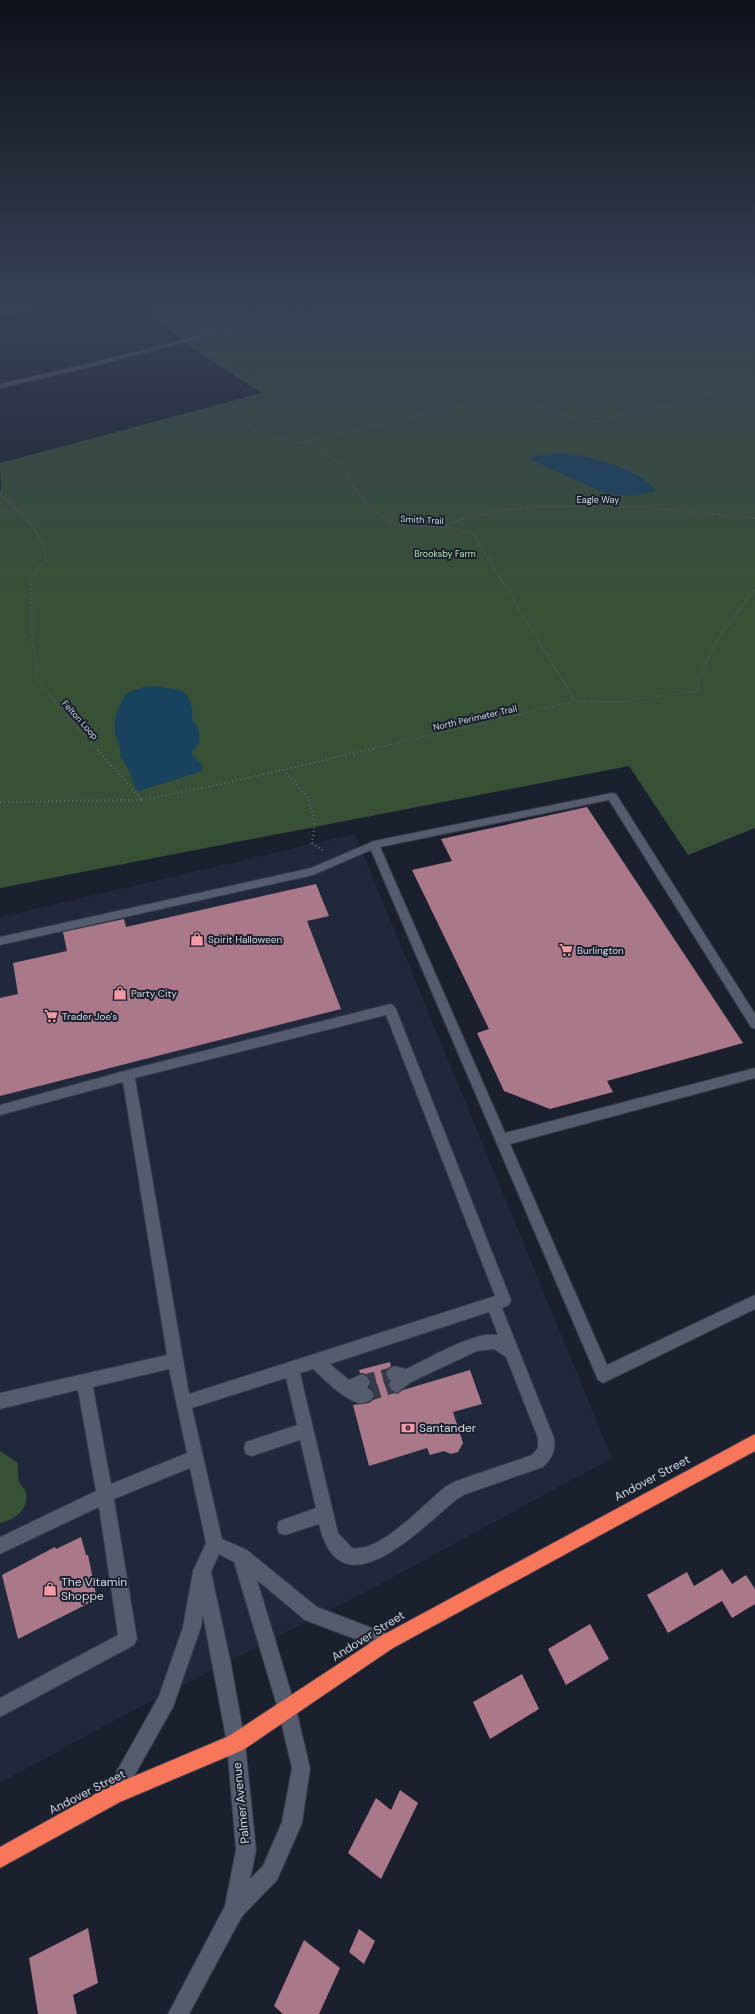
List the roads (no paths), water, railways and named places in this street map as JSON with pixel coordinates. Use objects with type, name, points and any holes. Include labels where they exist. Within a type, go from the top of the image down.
[{"type":"highway","name":"Andover Street","points":[[0,1858],[113,1795],[236,1743],[387,1642],[755,1442]]},
{"type":"street","points":[[0,941],[313,871],[374,844],[612,796],[755,1024]]},
{"type":"street","points":[[374,844],[603,1375],[755,1302]]},
{"type":"street","points":[[0,1110],[128,1075],[390,1009],[504,1300],[184,1403]]},
{"type":"street","points":[[502,1140],[755,1073]]},
{"type":"street","points":[[113,1795],[167,1701],[192,1627],[202,1571],[215,1544],[176,1360],[128,1075]]},
{"type":"street","points":[[291,1368],[330,1535],[334,1542],[346,1554],[354,1557],[375,1552],[395,1540],[451,1493],[462,1487],[537,1461],[547,1450],[546,1438],[493,1303]]},
{"type":"street","points":[[399,1379],[483,1342],[497,1342],[504,1344],[511,1351]]},
{"type":"street","points":[[0,1401],[176,1360]]},
{"type":"street","points":[[315,1361],[348,1389],[360,1396],[364,1389]]},
{"type":"street","points":[[0,1708],[128,1639],[105,1495],[84,1381]]},
{"type":"street","points":[[252,1448],[306,1430]]},
{"type":"street","points":[[0,1546],[105,1495],[196,1457]]},
{"type":"street","points":[[285,1527],[326,1513]]},
{"type":"street","points":[[215,1544],[241,1556],[311,1614],[387,1642]]},
{"type":"street","name":"Palmer Avenue","points":[[178,2014],[235,1909],[270,1873],[292,1822],[301,1768],[287,1709],[241,1556]]},
{"type":"street","name":"Palmer Avenue","points":[[202,1571],[222,1664],[236,1743],[246,1850],[235,1909]]},
{"type":"tunnel","points":[[362,1382],[394,1374]]},
{"type":"tunnel","points":[[366,1395],[397,1385]]},
{"type":"place","name":"Spirit Halloween","points":[[197,939]]},
{"type":"place","name":"Burlington","points":[[566,950]]},
{"type":"place","name":"Party City","points":[[120,993]]},
{"type":"place","name":"Trader Joe's","points":[[51,1016]]},
{"type":"place","name":"Santander","points":[[408,1428]]},
{"type":"place","name":"The Vitamin Shoppe","points":[[50,1589]]},
{"type":"park label","name":"Brooksby Farm","points":[[445,554]]}]
